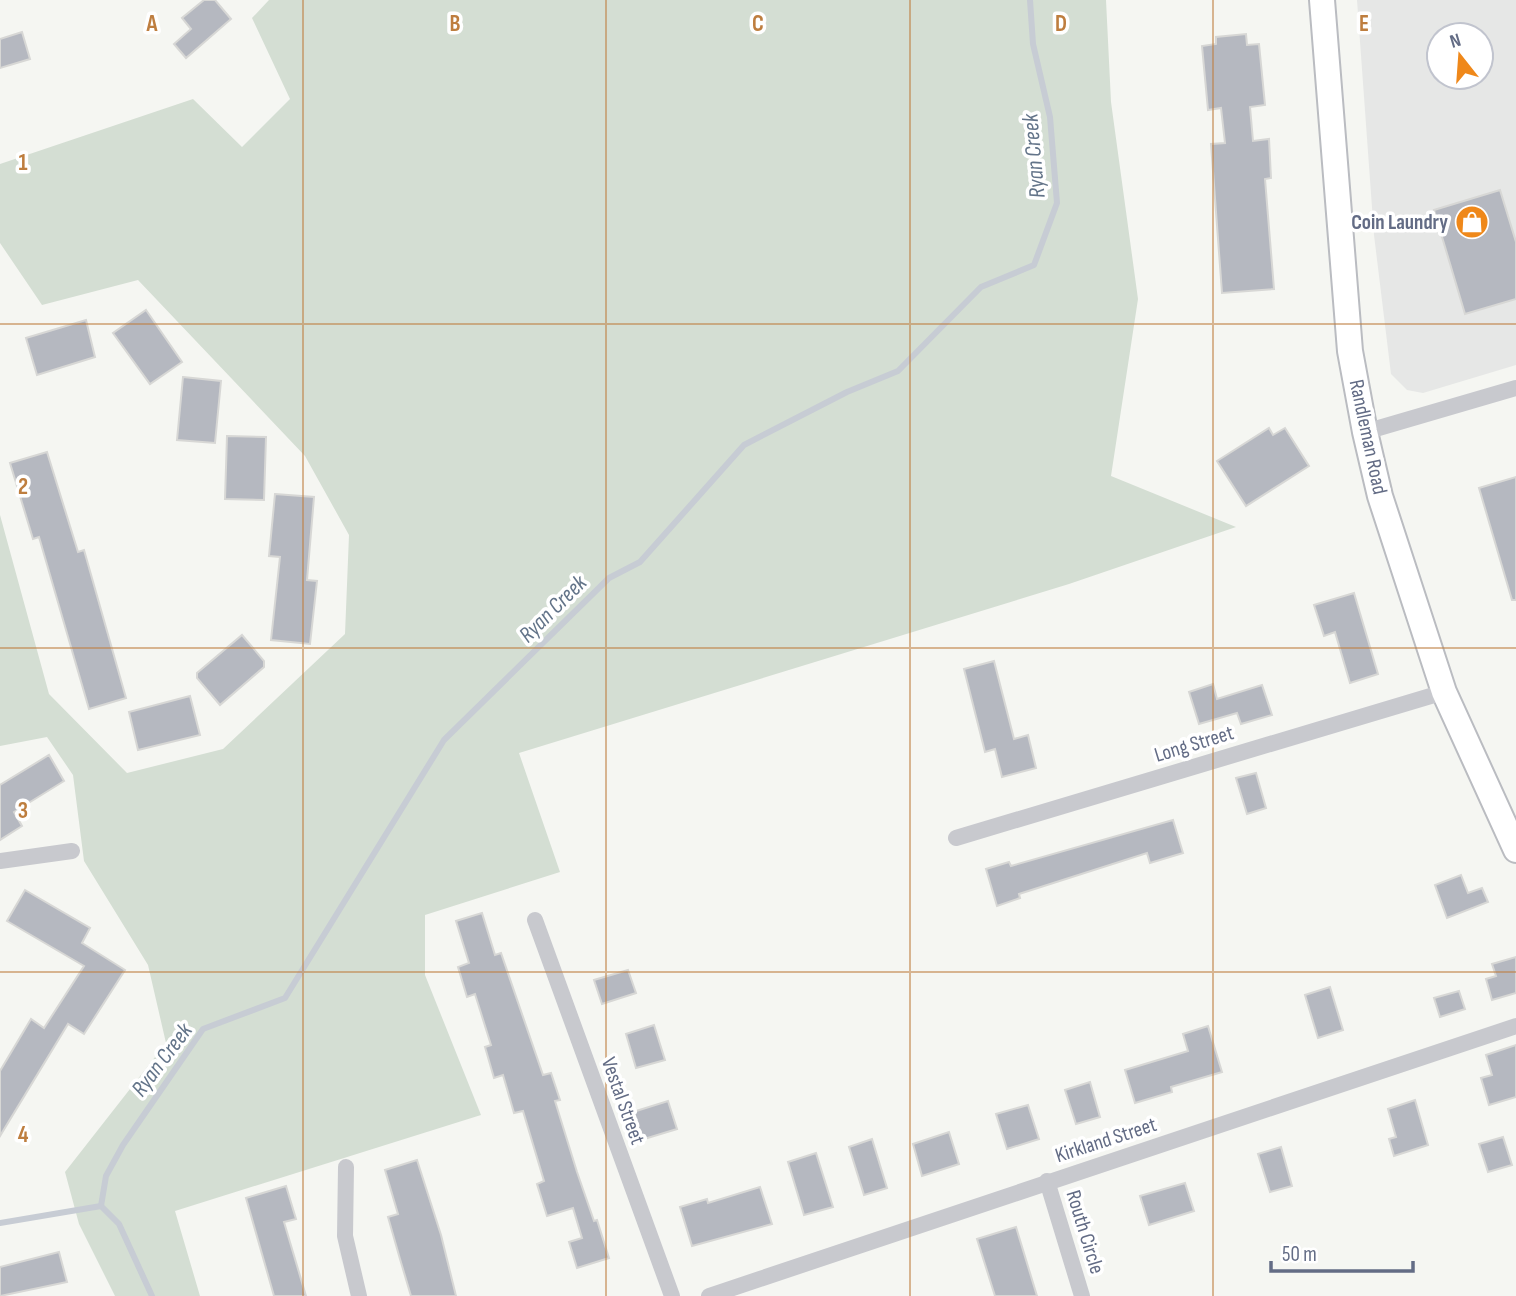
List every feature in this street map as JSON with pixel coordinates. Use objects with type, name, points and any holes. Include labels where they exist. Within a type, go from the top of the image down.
[{"type":"main road","name":"Randleman Road","points":[[1322,0],[1350,351],[1365,432],[1380,496],[1444,692],[1516,850]]},
{"type":"street","points":[[1365,432],[1516,388]]},
{"type":"street","name":"Long Street","points":[[956,838],[1444,692]]},
{"type":"street","points":[[0,861],[72,851]]},
{"type":"street","name":"Vestal Street","points":[[535,920],[672,1296]]},
{"type":"street","name":"Kirkland Street","points":[[709,1296],[1516,1026]]},
{"type":"street","points":[[346,1167],[345,1236],[359,1296]]},
{"type":"street","name":"Routh Circle","points":[[1047,1181],[1082,1296]]},
{"type":"shaded area","points":[[269,0],[1106,0],[1111,102],[1138,299],[1111,476],[1236,527],[1069,584],[519,753],[560,872],[425,915],[425,975],[481,1115],[175,1211],[200,1296],[115,1296],[79,1224],[65,1172],[166,1043],[148,965],[84,861],[73,775],[47,737],[0,746],[0,515],[49,694],[127,773],[223,749],[345,634],[349,535],[305,456],[138,280],[42,305],[0,243],[0,164],[193,99],[242,147],[290,99],[252,18]]},
{"type":"shaded area","points":[[1357,0],[1516,0],[1516,365],[1423,393],[1407,390],[1391,374],[1374,235]]},
{"type":"building","points":[[204,0],[215,0],[231,19],[186,58],[174,44],[191,29],[182,18]]},
{"type":"building","points":[[22,32],[30,59],[0,68],[0,39]]},
{"type":"building","points":[[1246,34],[1247,45],[1259,44],[1265,105],[1250,107],[1253,141],[1269,139],[1271,178],[1265,179],[1274,289],[1222,293],[1211,144],[1225,143],[1221,108],[1208,110],[1202,46],[1216,44],[1216,37]]},
{"type":"building","points":[[1500,190],[1516,242],[1516,299],[1465,314],[1434,210]]},
{"type":"building","points":[[146,310],[182,362],[150,384],[113,333]]},
{"type":"building","points":[[86,320],[95,357],[37,375],[26,338]]},
{"type":"building","points":[[183,377],[221,381],[215,443],[177,440]]},
{"type":"building","points":[[1269,428],[1273,435],[1285,428],[1309,466],[1246,506],[1217,461]]},
{"type":"building","points":[[227,436],[266,437],[264,500],[225,499]]},
{"type":"building","points":[[47,452],[78,552],[84,550],[126,698],[89,709],[39,537],[33,539],[10,463]]},
{"type":"building","points":[[1516,477],[1516,600],[1512,600],[1479,488]]},
{"type":"building","points":[[275,494],[314,497],[307,580],[317,581],[310,644],[271,640],[280,557],[269,556]]},
{"type":"building","points":[[1354,593],[1378,674],[1350,683],[1335,632],[1324,636],[1314,605]]},
{"type":"building","points":[[242,635],[264,661],[264,667],[220,705],[197,678],[197,673]]},
{"type":"building","points":[[994,661],[1014,739],[1028,735],[1036,768],[1002,777],[995,749],[985,752],[964,669]]},
{"type":"building","points":[[1213,684],[1217,699],[1262,685],[1272,715],[1241,724],[1237,713],[1199,724],[1189,692]]},
{"type":"building","points":[[190,696],[200,735],[138,750],[129,712]]},
{"type":"building","points":[[49,755],[64,781],[14,812],[22,826],[0,840],[0,785]]},
{"type":"building","points":[[1256,773],[1266,808],[1247,814],[1236,778]]},
{"type":"building","points":[[1173,820],[1183,853],[1150,863],[1147,853],[1019,894],[1020,898],[997,906],[986,869],[1009,862],[1011,866]]},
{"type":"building","points":[[1461,875],[1468,893],[1482,888],[1488,902],[1447,918],[1435,885]]},
{"type":"building","points":[[25,890],[90,928],[82,943],[125,970],[84,1034],[68,1024],[0,1136],[0,1071],[31,1019],[44,1028],[84,966],[7,921]]},
{"type":"building","points":[[482,913],[495,955],[501,953],[543,1075],[551,1073],[560,1100],[555,1101],[577,1172],[609,1258],[577,1268],[569,1242],[582,1238],[573,1208],[547,1216],[537,1184],[544,1181],[523,1111],[514,1113],[503,1075],[494,1078],[485,1047],[491,1045],[475,994],[467,997],[458,967],[469,963],[456,921]]},
{"type":"building","points":[[1516,957],[1516,993],[1492,1000],[1486,979],[1496,976],[1492,964]]},
{"type":"building","points":[[628,970],[636,993],[602,1004],[594,980]]},
{"type":"building","points":[[1330,987],[1343,1030],[1318,1038],[1305,995]]},
{"type":"building","points":[[1459,991],[1465,1009],[1440,1017],[1434,998]]},
{"type":"building","points":[[654,1025],[665,1060],[636,1068],[626,1034]]},
{"type":"building","points":[[1208,1026],[1222,1072],[1171,1087],[1172,1092],[1135,1103],[1125,1070],[1188,1051],[1183,1034]]},
{"type":"building","points":[[1516,1045],[1516,1097],[1489,1105],[1481,1078],[1492,1075],[1486,1055]]},
{"type":"building","points":[[1090,1082],[1100,1117],[1076,1124],[1065,1090]]},
{"type":"building","points":[[1415,1100],[1428,1145],[1394,1156],[1389,1139],[1396,1137],[1388,1109]]},
{"type":"building","points":[[668,1101],[677,1129],[641,1140],[633,1112]]},
{"type":"building","points":[[1028,1105],[1039,1139],[1007,1149],[996,1114]]},
{"type":"building","points":[[949,1132],[959,1164],[922,1176],[913,1144]]},
{"type":"building","points":[[1503,1137],[1512,1165],[1488,1172],[1479,1144]]},
{"type":"building","points":[[872,1139],[887,1188],[864,1195],[849,1147]]},
{"type":"building","points":[[1281,1147],[1292,1186],[1270,1192],[1258,1154]]},
{"type":"building","points":[[816,1153],[833,1207],[804,1215],[788,1162]]},
{"type":"building","points":[[417,1160],[441,1235],[456,1296],[411,1296],[400,1259],[388,1217],[398,1214],[385,1170]]},
{"type":"building","points":[[1185,1183],[1194,1211],[1149,1225],[1140,1196]]},
{"type":"building","points":[[286,1186],[296,1219],[284,1222],[306,1296],[274,1296],[246,1198]]},
{"type":"building","points":[[760,1187],[772,1224],[692,1246],[680,1207],[707,1199],[708,1203]]},
{"type":"building","points":[[1016,1227],[1037,1296],[995,1296],[977,1239]]},
{"type":"building","points":[[59,1252],[67,1282],[0,1296],[0,1267]]},
{"type":"waterway","name":"Ryan Creek","points":[[101,1206],[106,1176],[123,1145],[203,1029],[285,998],[444,740],[609,578],[640,562],[744,445],[847,392],[898,371],[981,287],[1034,265],[1057,203],[1050,117],[1033,44],[1030,0]]},
{"type":"waterway","name":"Ryan Creek","points":[[101,1206],[119,1224],[152,1296]]},
{"type":"waterway","points":[[0,1223],[101,1206]]},
{"type":"place","name":"Coin Laundry","points":[[1472,222]]}]
